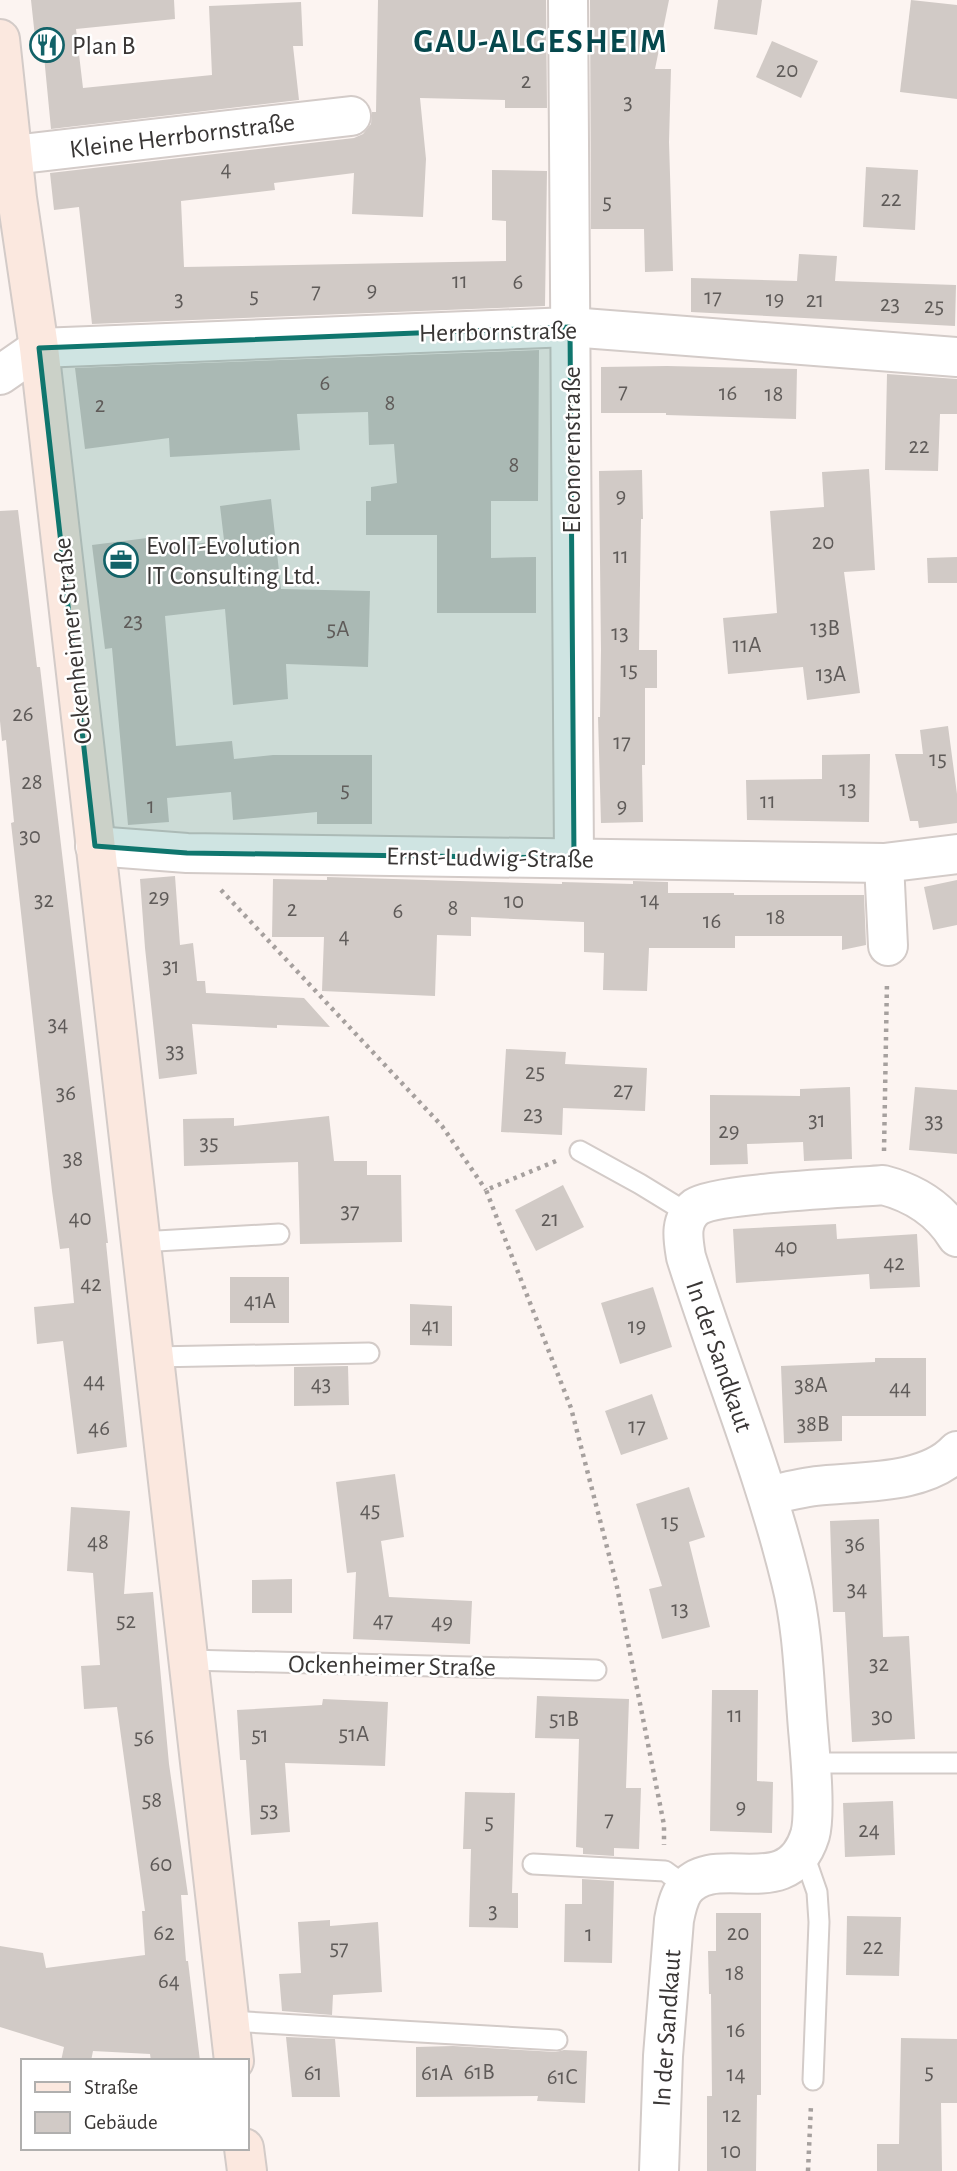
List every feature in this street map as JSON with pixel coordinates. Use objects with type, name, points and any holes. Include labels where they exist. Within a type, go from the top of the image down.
[{"type":"main road","name":"Ockenheimer Straße","points":[[0,39],[13,155],[9,200],[39,348],[234,2059]]},
{"type":"main road","points":[[244,2150],[247,2171]]},
{"type":"street","name":"Eleonorenstraße","points":[[568,0],[574,858]]},
{"type":"street","name":"Kleine Herrbornstraße","points":[[13,155],[351,116]]},
{"type":"street","name":"Herrbornstraße","points":[[39,348],[570,327],[957,357]]},
{"type":"street","points":[[0,375],[39,348]]},
{"type":"street","name":"Ernst-Ludwig-Straße","points":[[95,846],[187,853],[884,863],[957,854]]},
{"type":"street","points":[[884,863],[888,946]]},
{"type":"street","points":[[689,1214],[706,1202],[727,1198],[883,1185],[904,1190],[922,1200],[939,1214],[957,1237]]},
{"type":"street","name":"In der Sandkaut","points":[[689,1214],[682,1236],[686,1257],[768,1496],[792,1583],[800,1638],[812,1820],[810,1834],[800,1855]]},
{"type":"street","points":[[768,1496],[812,1486],[915,1475],[934,1469],[957,1451]]},
{"type":"street","points":[[676,1879],[771,1873],[784,1870],[800,1855]]},
{"type":"street","name":"In der Sandkaut","points":[[659,2171],[663,2056],[674,1920],[678,1904],[676,1879]]},
{"type":"lane","points":[[580,1151],[689,1214]]},
{"type":"lane","points":[[140,1242],[279,1234]]},
{"type":"lane","points":[[153,1357],[369,1353]]},
{"type":"lane","name":"Ockenheimer Straße","points":[[188,1660],[596,1670]]},
{"type":"lane","points":[[810,1763],[957,1763]]},
{"type":"lane","points":[[800,1855],[809,1869],[817,1892],[819,1922],[813,2080]]},
{"type":"lane","points":[[533,1864],[676,1879]]},
{"type":"lane","points":[[230,2021],[557,2040]]},
{"type":"path","points":[[187,853],[442,1126],[486,1190],[575,1422],[616,1582],[676,1879]]},
{"type":"path","points":[[883,1185],[888,946]]},
{"type":"path","points":[[486,1190],[580,1151]]},
{"type":"path","points":[[808,2171],[813,2080]]},
{"type":"highlighted area","points":[[570,327],[574,858],[187,853],[95,846],[39,348]]},
{"type":"building","points":[[31,0],[174,0],[175,19],[76,29],[83,88],[212,75],[209,6],[301,2],[303,46],[293,46],[299,100],[51,129],[44,56],[37,56]]},
{"type":"building","points":[[378,0],[546,0],[547,108],[505,108],[505,100],[420,98],[426,159],[423,217],[352,214],[354,173],[274,183],[275,190],[181,201],[184,267],[506,261],[506,221],[492,220],[492,170],[547,171],[545,306],[92,324],[79,207],[54,210],[50,173],[354,138],[363,134],[371,124],[372,112],[376,112]]},
{"type":"building","points":[[590,0],[669,0],[655,69],[671,69],[669,142],[673,271],[645,272],[644,229],[591,229]]},
{"type":"building","points":[[718,0],[762,0],[757,35],[714,29]]},
{"type":"building","points":[[911,0],[957,5],[957,99],[900,92]]},
{"type":"building","points":[[772,41],[818,61],[801,98],[756,77]]},
{"type":"building","points":[[866,167],[918,170],[915,230],[863,227]]},
{"type":"building","points":[[799,254],[837,256],[835,281],[956,285],[955,326],[691,312],[691,278],[797,281]]},
{"type":"building","points":[[539,350],[538,501],[491,501],[491,558],[536,557],[536,613],[437,613],[437,535],[366,535],[366,501],[371,501],[371,487],[397,483],[394,444],[369,445],[368,412],[297,414],[300,450],[170,457],[169,438],[85,449],[75,368]]},
{"type":"building","points":[[601,367],[797,369],[796,419],[601,413]]},
{"type":"building","points":[[887,374],[957,379],[957,414],[940,414],[938,471],[885,470]]},
{"type":"building","points":[[869,469],[875,570],[844,572],[860,693],[807,700],[803,667],[728,674],[723,618],[777,613],[770,511],[824,507],[822,472]]},
{"type":"building","points":[[642,470],[639,650],[657,650],[657,688],[645,688],[643,822],[601,823],[598,717],[601,650],[599,471]]},
{"type":"building","points":[[271,499],[281,589],[370,591],[368,667],[286,664],[288,699],[233,705],[225,609],[165,616],[176,746],[232,741],[234,759],[273,755],[372,755],[372,824],[317,824],[317,812],[233,820],[231,792],[167,798],[169,822],[128,825],[112,648],[105,649],[92,545],[155,537],[157,549],[224,540],[220,506]]},
{"type":"building","points":[[18,510],[37,667],[40,667],[108,1243],[127,1447],[77,1454],[63,1341],[37,1344],[34,1307],[74,1303],[69,1248],[60,1249],[52,1191],[11,823],[14,822],[6,740],[2,741],[0,721],[0,511]]},
{"type":"building","points":[[957,557],[957,583],[928,583],[927,558]]},
{"type":"building","points":[[948,726],[957,794],[957,823],[919,828],[918,821],[910,821],[895,754],[923,754],[920,730]]},
{"type":"building","points":[[870,754],[869,822],[747,820],[746,780],[822,779],[822,755]]},
{"type":"building","points":[[175,876],[180,945],[193,943],[197,981],[205,981],[206,993],[304,998],[330,1027],[277,1025],[277,1028],[192,1024],[197,1074],[159,1079],[140,879]]},
{"type":"building","points":[[327,877],[562,884],[668,882],[668,893],[864,895],[866,945],[842,950],[842,936],[735,936],[735,948],[649,948],[647,991],[603,990],[604,953],[584,952],[584,922],[471,917],[471,936],[437,935],[435,996],[322,991],[324,937],[272,937],[273,879],[327,880]]},
{"type":"building","points":[[957,880],[957,925],[933,930],[924,887]]},
{"type":"building","points":[[506,1049],[566,1052],[565,1064],[647,1068],[645,1111],[563,1108],[562,1135],[501,1132]]},
{"type":"building","points":[[850,1087],[852,1159],[804,1161],[803,1142],[747,1144],[748,1164],[710,1165],[710,1095],[800,1096],[800,1089]]},
{"type":"building","points":[[915,1087],[957,1090],[957,1154],[909,1150]]},
{"type":"building","points":[[329,1116],[334,1161],[367,1161],[367,1175],[401,1175],[402,1242],[300,1244],[298,1162],[184,1166],[183,1119],[234,1118],[234,1126]]},
{"type":"building","points":[[563,1185],[584,1227],[536,1251],[515,1210]]},
{"type":"building","points":[[836,1224],[837,1239],[917,1234],[920,1287],[870,1289],[869,1274],[736,1283],[733,1229]]},
{"type":"building","points":[[230,1277],[289,1277],[289,1323],[230,1323]]},
{"type":"building","points":[[653,1287],[672,1347],[620,1364],[601,1303]]},
{"type":"building","points":[[410,1304],[452,1306],[452,1346],[410,1345]]},
{"type":"building","points":[[875,1358],[926,1358],[926,1416],[842,1416],[842,1441],[784,1443],[781,1366],[875,1362]]},
{"type":"building","points":[[348,1366],[349,1405],[294,1406],[294,1367]]},
{"type":"building","points":[[652,1394],[668,1439],[621,1455],[605,1411]]},
{"type":"building","points":[[395,1474],[404,1537],[381,1541],[389,1597],[472,1601],[470,1644],[353,1639],[356,1572],[347,1573],[336,1482]]},
{"type":"building","points":[[689,1487],[705,1537],[689,1542],[710,1627],[662,1639],[649,1589],[662,1586],[636,1504]]},
{"type":"building","points":[[71,1507],[130,1511],[124,1594],[153,1592],[169,1764],[188,1895],[181,1895],[186,1961],[200,2059],[151,2059],[150,2054],[93,2051],[91,2059],[61,2059],[64,2047],[0,2027],[0,1946],[43,1953],[46,1968],[145,1955],[142,1911],[145,1911],[117,1707],[84,1709],[81,1666],[100,1665],[93,1573],[67,1571]]},
{"type":"building","points":[[879,1519],[883,1637],[909,1636],[915,1739],[852,1742],[845,1612],[833,1612],[830,1521]]},
{"type":"building","points":[[292,1579],[292,1613],[252,1613],[252,1580]]},
{"type":"building","points":[[712,1690],[758,1690],[757,1781],[773,1782],[772,1833],[710,1831]]},
{"type":"building","points":[[537,1696],[629,1699],[626,1788],[641,1788],[639,1849],[614,1848],[614,1856],[583,1854],[583,1848],[576,1847],[579,1739],[535,1738]]},
{"type":"building","points":[[323,1699],[388,1702],[385,1766],[285,1763],[290,1832],[251,1835],[246,1760],[240,1760],[237,1710],[322,1705]]},
{"type":"building","points":[[465,1792],[515,1793],[512,1893],[518,1893],[518,1928],[469,1927],[471,1849],[463,1849]]},
{"type":"building","points":[[893,1801],[895,1855],[845,1857],[843,1803]]},
{"type":"building","points":[[582,1879],[614,1881],[612,1963],[564,1962],[565,1904],[582,1904]]},
{"type":"building","points":[[716,1913],[761,1913],[761,2095],[757,2095],[756,2171],[707,2171],[707,2096],[712,2096],[708,1951],[716,1951]]},
{"type":"building","points":[[847,1916],[901,1917],[899,1976],[846,1975]]},
{"type":"building","points":[[330,1920],[330,1926],[378,1922],[382,1992],[333,1995],[332,2015],[282,2011],[279,1974],[301,1973],[298,1922]]},
{"type":"building","points":[[286,2037],[335,2039],[340,2097],[292,2097]]},
{"type":"building","points":[[901,2038],[957,2039],[957,2103],[941,2103],[942,2171],[877,2171],[877,2144],[899,2144]]},
{"type":"building","points":[[453,2046],[556,2052],[587,2051],[585,2103],[537,2101],[538,2096],[416,2097],[416,2047]]},
{"type":"place","name":"Plan B","points":[[47,45]]},
{"type":"place","name":"EvoIT-Evolution IT Consulting Ltd.","points":[[121,560]]},
{"type":"district","name":"GAU-ALGESHEIM","points":[[541,40]]}]
